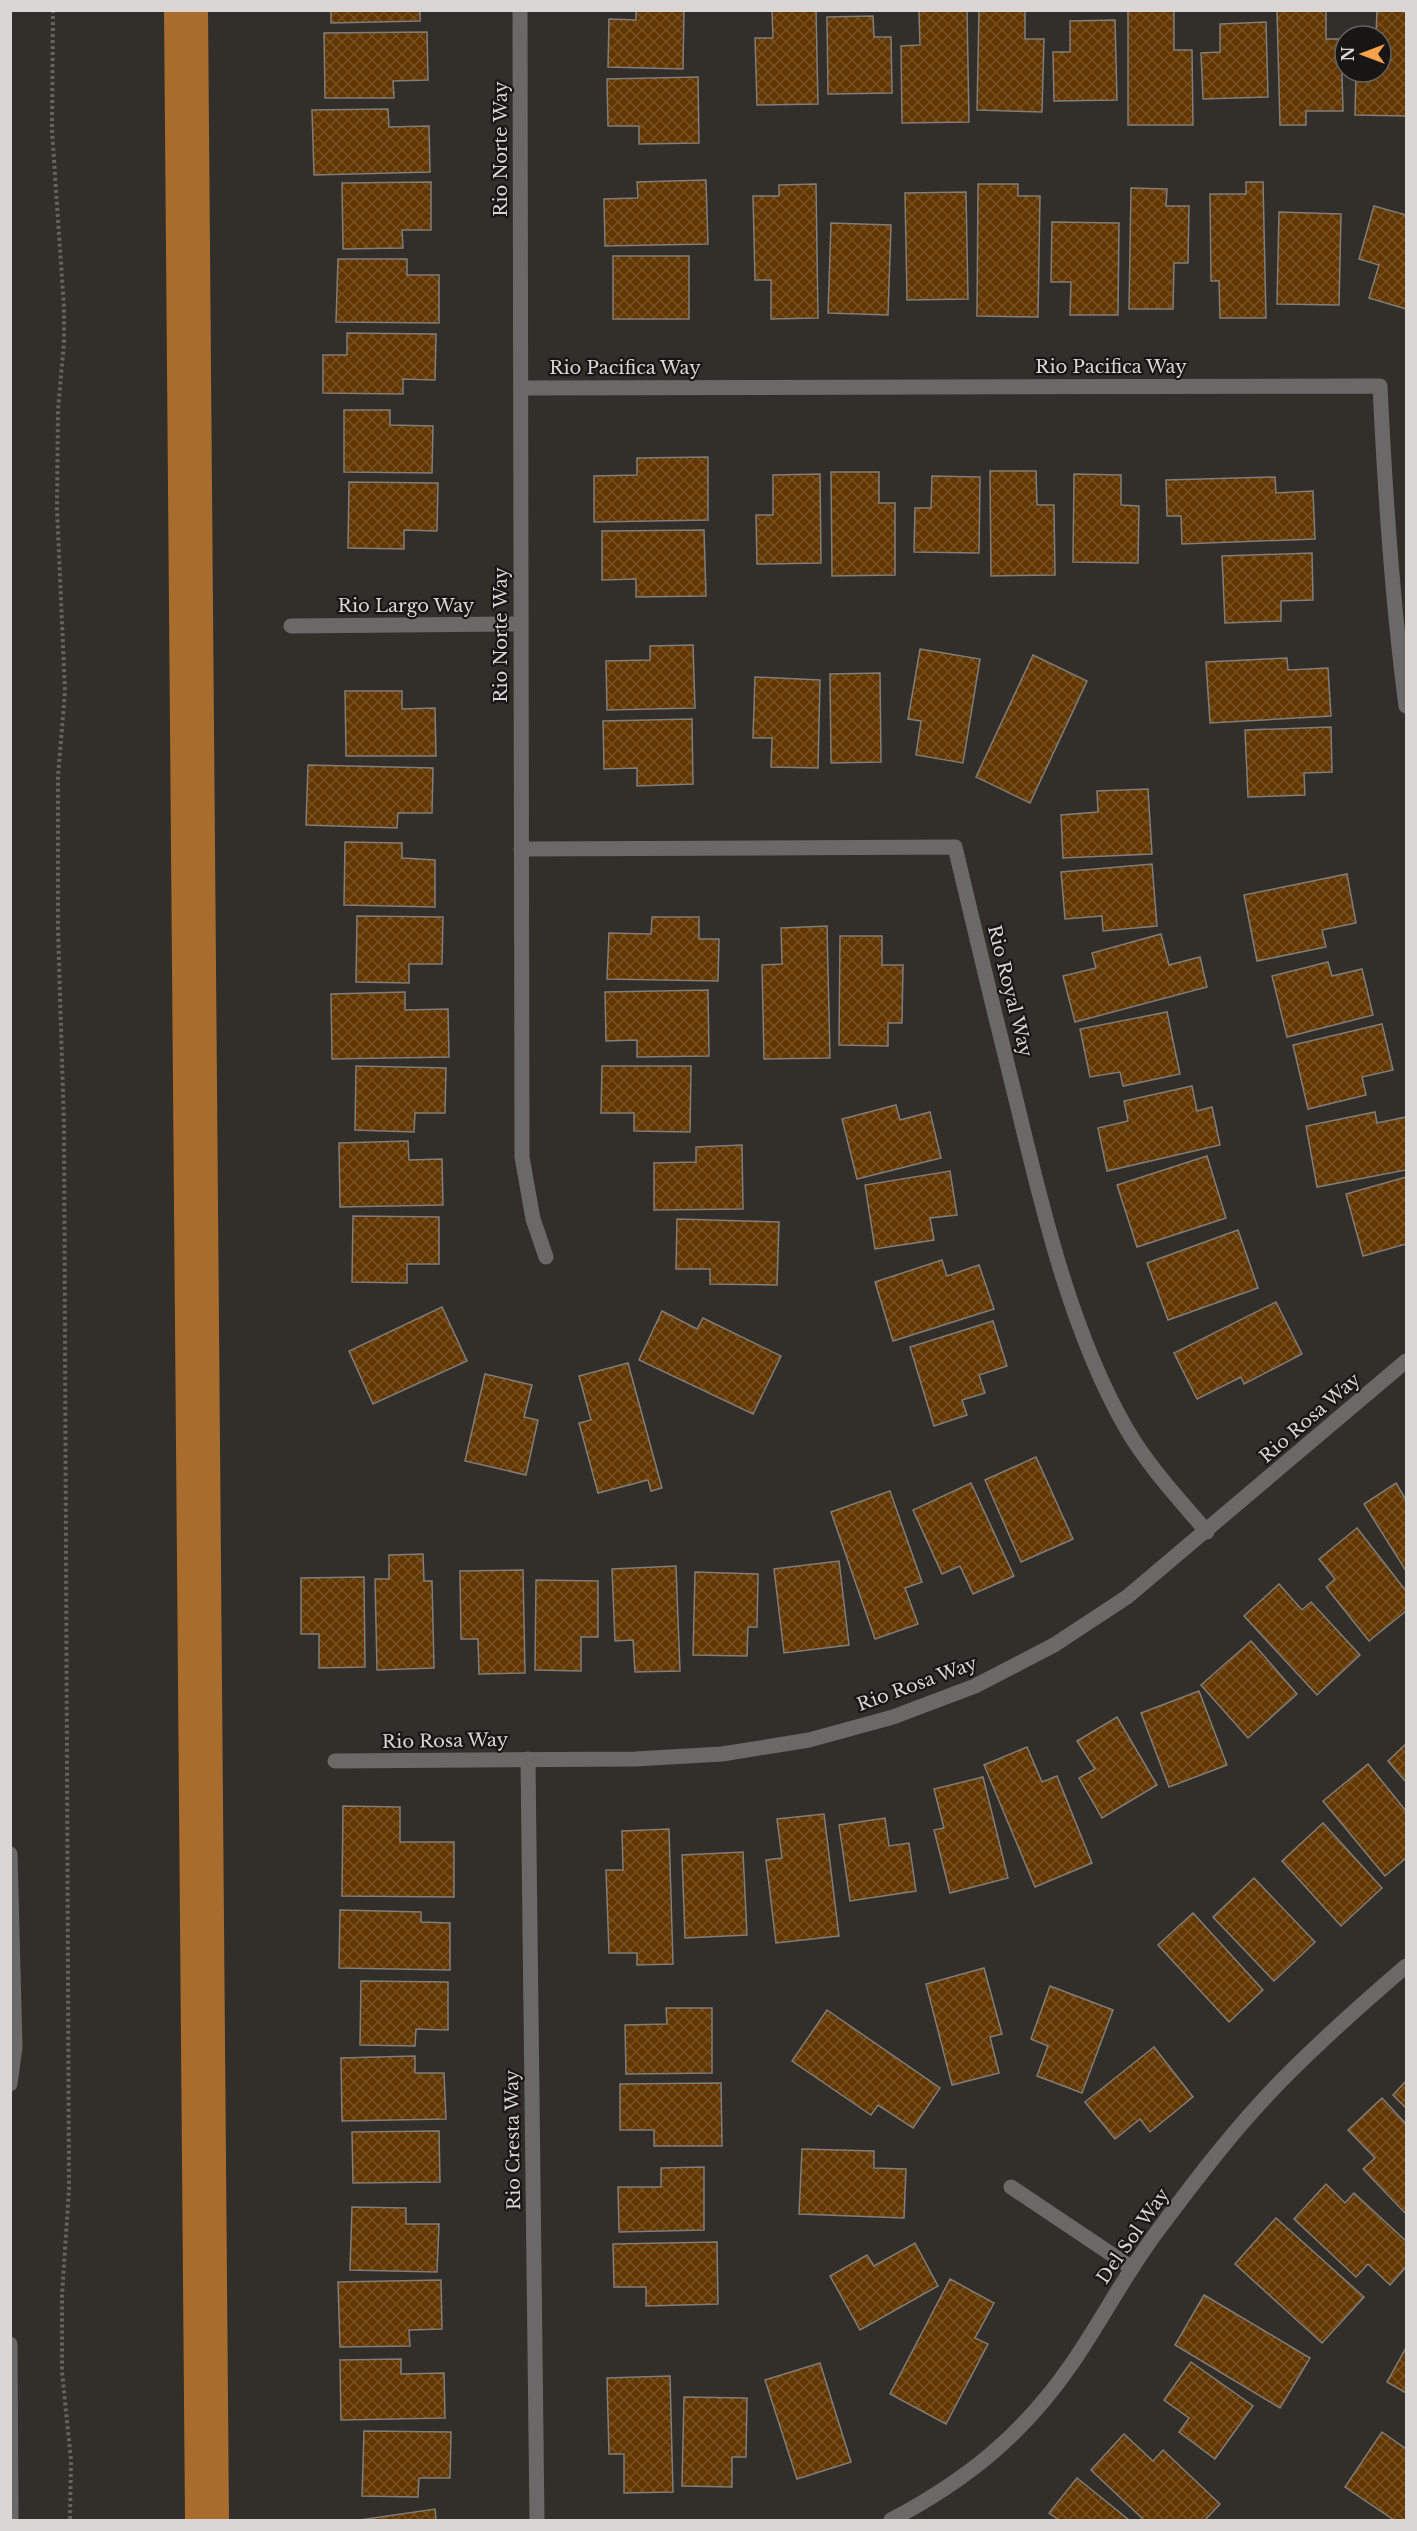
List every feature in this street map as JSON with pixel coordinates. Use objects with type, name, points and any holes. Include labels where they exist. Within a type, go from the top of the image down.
[{"type":"street","name":"Rio Norte Way","points":[[520,10],[522,1157],[533,1219],[546,1257]]},
{"type":"street","name":"Rio Pacifica Way","points":[[521,388],[1380,386],[1384,487],[1397,638],[1407,706]]},
{"type":"street","name":"Rio Largo Way","points":[[291,626],[521,624]]},
{"type":"street","name":"Rio Royal Way","points":[[521,849],[955,847],[1038,1193],[1072,1302],[1099,1375],[1127,1429],[1162,1479],[1208,1532]]},
{"type":"street","name":"Rio Rosa Way","points":[[335,1761],[635,1759],[722,1754],[809,1740],[893,1717],[975,1686],[1054,1645],[1127,1598],[1208,1532],[1407,1361]]},
{"type":"street","name":"Rio Cresta Way","points":[[528,1759],[537,2520]]},
{"type":"street","points":[[10,1854],[15,2047],[10,2084]]},
{"type":"street","name":"Del Sol Way","points":[[891,2520],[936,2496],[979,2464],[1033,2414],[1072,2363],[1158,2230],[1216,2155],[1278,2084],[1347,2017],[1407,1966]]},
{"type":"street","points":[[1011,2187],[1132,2268]]},
{"type":"street","points":[[10,2344],[11,2520]]},
{"type":"path","points":[[53,10],[52,130],[64,308],[57,469],[65,692],[58,776],[58,929],[64,1127],[69,2177],[62,2372],[71,2460],[70,2520]]},
{"type":"building","points":[[331,10],[420,10],[420,21],[331,23]]},
{"type":"building","points":[[636,10],[684,10],[683,69],[608,67],[609,19],[636,20]]},
{"type":"building","points":[[772,10],[816,10],[818,104],[757,105],[755,38],[773,38]]},
{"type":"building","points":[[919,10],[967,10],[969,122],[902,123],[901,46],[920,45]]},
{"type":"building","points":[[979,10],[1025,10],[1025,39],[1044,39],[1042,112],[977,110]]},
{"type":"building","points":[[1128,10],[1174,10],[1174,50],[1192,50],[1193,125],[1128,125]]},
{"type":"building","points":[[1277,10],[1326,10],[1326,39],[1333,39],[1333,84],[1342,84],[1343,111],[1306,111],[1306,125],[1280,125]]},
{"type":"building","points":[[1377,10],[1406,10],[1406,116],[1355,115],[1356,84],[1393,84],[1393,24],[1376,24]]},
{"type":"building","points":[[873,16],[874,37],[891,37],[892,93],[828,94],[827,17]]},
{"type":"building","points":[[1115,20],[1117,100],[1054,101],[1053,52],[1070,52],[1070,21]]},
{"type":"building","points":[[1266,22],[1268,97],[1203,99],[1201,53],[1220,52],[1220,24]]},
{"type":"building","points":[[427,32],[428,80],[393,81],[394,98],[325,98],[324,33]]},
{"type":"building","points":[[698,77],[699,143],[639,144],[639,126],[608,126],[607,79]]},
{"type":"building","points":[[388,109],[389,127],[429,126],[430,172],[314,175],[312,110]]},
{"type":"building","points":[[706,180],[708,244],[605,246],[604,199],[638,198],[637,182]]},
{"type":"building","points":[[431,182],[431,230],[402,230],[403,248],[343,249],[342,183]]},
{"type":"building","points":[[1246,182],[1263,182],[1266,318],[1220,318],[1219,281],[1211,281],[1210,194],[1246,194]]},
{"type":"building","points":[[816,184],[818,318],[771,319],[771,280],[755,280],[753,196],[779,196],[779,185]]},
{"type":"building","points":[[978,184],[1018,184],[1018,196],[1040,196],[1038,317],[977,316]]},
{"type":"building","points":[[1131,188],[1167,189],[1166,206],[1189,206],[1188,263],[1174,263],[1173,309],[1129,309]]},
{"type":"building","points":[[966,192],[968,299],[907,300],[905,193]]},
{"type":"building","points":[[1374,206],[1406,215],[1406,309],[1369,298],[1379,265],[1359,259]]},
{"type":"building","points":[[1279,212],[1341,214],[1339,305],[1277,304]]},
{"type":"building","points":[[1052,222],[1119,223],[1118,315],[1070,315],[1071,282],[1051,282]]},
{"type":"building","points":[[831,223],[891,225],[888,315],[828,313]]},
{"type":"building","points":[[613,256],[689,256],[689,319],[613,319]]},
{"type":"building","points":[[338,259],[407,259],[407,275],[439,275],[439,323],[336,322]]},
{"type":"building","points":[[347,333],[436,334],[435,380],[403,379],[403,394],[323,393],[323,355],[347,355]]},
{"type":"building","points":[[344,410],[390,410],[390,425],[433,426],[432,473],[344,472]]},
{"type":"building","points":[[708,457],[708,520],[594,522],[594,476],[637,475],[637,458]]},
{"type":"building","points":[[990,471],[1036,471],[1037,505],[1054,505],[1055,575],[991,576]]},
{"type":"building","points":[[831,472],[879,472],[879,503],[895,503],[895,575],[832,576]]},
{"type":"building","points":[[820,474],[821,563],[757,564],[756,515],[773,515],[773,475]]},
{"type":"building","points":[[1074,474],[1121,475],[1121,505],[1139,506],[1138,563],[1073,562]]},
{"type":"building","points":[[932,476],[980,477],[979,553],[914,552],[915,508],[931,508]]},
{"type":"building","points":[[1275,477],[1276,493],[1313,491],[1315,539],[1182,544],[1181,516],[1167,516],[1166,480]]},
{"type":"building","points":[[349,482],[438,483],[437,531],[404,530],[404,549],[348,548]]},
{"type":"building","points":[[704,530],[706,596],[636,597],[636,579],[602,580],[602,531]]},
{"type":"building","points":[[1312,553],[1313,600],[1281,601],[1281,621],[1225,623],[1222,556]]},
{"type":"building","points":[[693,645],[695,708],[607,710],[606,661],[650,660],[650,646]]},
{"type":"building","points":[[920,649],[980,659],[963,763],[916,755],[921,721],[908,719]]},
{"type":"building","points":[[1033,655],[1087,681],[1030,803],[976,777]]},
{"type":"building","points":[[1287,658],[1288,670],[1328,668],[1331,716],[1210,723],[1206,662]]},
{"type":"building","points":[[880,673],[881,762],[831,763],[830,674]]},
{"type":"building","points":[[755,677],[820,680],[818,768],[771,767],[772,738],[753,738]]},
{"type":"building","points":[[345,691],[402,691],[402,709],[435,708],[436,756],[346,756]]},
{"type":"building","points":[[692,719],[693,784],[637,786],[637,768],[604,769],[603,721]]},
{"type":"building","points":[[1331,727],[1332,772],[1304,773],[1305,795],[1248,797],[1245,730]]},
{"type":"building","points":[[308,765],[433,768],[432,813],[398,813],[397,828],[306,825]]},
{"type":"building","points":[[1148,789],[1152,854],[1063,858],[1061,815],[1098,812],[1097,791]]},
{"type":"building","points":[[345,842],[402,843],[402,858],[435,860],[435,907],[344,905]]},
{"type":"building","points":[[1152,864],[1157,926],[1103,931],[1102,916],[1065,919],[1061,872]]},
{"type":"building","points":[[1347,874],[1356,923],[1322,930],[1326,947],[1257,961],[1244,895]]},
{"type":"building","points":[[357,916],[443,917],[442,964],[409,964],[409,983],[356,982]]},
{"type":"building","points":[[652,917],[699,917],[699,939],[719,939],[718,981],[607,979],[609,933],[651,934]]},
{"type":"building","points":[[827,926],[830,1058],[764,1059],[762,965],[782,964],[781,928]]},
{"type":"building","points":[[1161,934],[1169,965],[1200,957],[1207,987],[1075,1022],[1063,976],[1096,968],[1092,953]]},
{"type":"building","points":[[840,936],[882,936],[882,965],[903,965],[902,1023],[888,1023],[888,1046],[839,1045]]},
{"type":"building","points":[[1328,962],[1332,976],[1362,969],[1373,1015],[1287,1037],[1272,976]]},
{"type":"building","points":[[708,990],[709,1056],[637,1057],[637,1040],[606,1041],[605,992]]},
{"type":"building","points":[[405,992],[405,1010],[448,1009],[449,1057],[332,1059],[331,994]]},
{"type":"building","points":[[1167,1012],[1180,1074],[1123,1086],[1120,1072],[1090,1077],[1080,1029]]},
{"type":"building","points":[[1382,1024],[1393,1070],[1362,1077],[1366,1095],[1308,1109],[1293,1045]]},
{"type":"building","points":[[356,1066],[446,1068],[445,1113],[415,1113],[414,1132],[355,1130]]},
{"type":"building","points":[[602,1066],[691,1066],[690,1132],[634,1131],[634,1113],[601,1113]]},
{"type":"building","points":[[1192,1086],[1197,1111],[1212,1107],[1220,1145],[1107,1171],[1098,1128],[1128,1121],[1124,1101]]},
{"type":"building","points":[[896,1105],[900,1120],[930,1112],[941,1158],[857,1179],[842,1119]]},
{"type":"building","points":[[1375,1112],[1377,1123],[1406,1117],[1406,1170],[1317,1187],[1306,1126]]},
{"type":"building","points":[[408,1141],[409,1160],[442,1159],[443,1205],[340,1207],[339,1143]]},
{"type":"building","points":[[742,1145],[743,1209],[654,1210],[654,1163],[696,1162],[696,1147]]},
{"type":"building","points":[[1207,1156],[1226,1218],[1137,1247],[1117,1185]]},
{"type":"building","points":[[950,1171],[957,1215],[930,1218],[934,1240],[875,1249],[865,1185]]},
{"type":"building","points":[[1406,1177],[1406,1244],[1363,1256],[1346,1194]]},
{"type":"building","points":[[353,1216],[439,1217],[439,1264],[407,1264],[407,1283],[352,1282]]},
{"type":"building","points":[[677,1219],[779,1222],[777,1285],[710,1284],[710,1269],[676,1269]]},
{"type":"building","points":[[1238,1230],[1258,1288],[1168,1320],[1147,1263]]},
{"type":"building","points":[[942,1260],[947,1276],[979,1265],[994,1309],[893,1341],[875,1282]]},
{"type":"building","points":[[1276,1302],[1302,1354],[1244,1384],[1241,1377],[1197,1399],[1174,1353]]},
{"type":"building","points":[[442,1307],[467,1361],[373,1404],[349,1351]]},
{"type":"building","points":[[662,1311],[697,1329],[703,1318],[781,1356],[753,1414],[639,1360]]},
{"type":"building","points":[[993,1321],[1007,1366],[979,1375],[985,1393],[962,1400],[967,1415],[934,1426],[910,1347]]},
{"type":"building","points":[[628,1363],[662,1488],[651,1491],[648,1480],[598,1493],[579,1423],[591,1420],[579,1376]]},
{"type":"building","points":[[485,1374],[532,1385],[524,1417],[538,1420],[526,1475],[465,1461]]},
{"type":"building","points":[[1036,1457],[1073,1539],[1021,1562],[985,1480]]},
{"type":"building","points":[[971,1483],[1014,1576],[973,1594],[960,1566],[942,1574],[913,1510]]},
{"type":"building","points":[[1396,1483],[1406,1500],[1406,1571],[1364,1504]]},
{"type":"building","points":[[890,1491],[922,1582],[905,1588],[918,1624],[875,1639],[831,1512]]},
{"type":"building","points":[[1357,1528],[1406,1591],[1406,1611],[1369,1641],[1326,1587],[1335,1579],[1319,1559]]},
{"type":"building","points":[[423,1554],[424,1581],[432,1581],[434,1668],[377,1670],[375,1579],[389,1579],[389,1555]]},
{"type":"building","points":[[839,1561],[849,1645],[784,1653],[774,1569]]},
{"type":"building","points":[[676,1566],[680,1671],[635,1672],[633,1640],[615,1641],[612,1569]]},
{"type":"building","points":[[523,1570],[525,1673],[479,1674],[478,1639],[461,1639],[460,1571]]},
{"type":"building","points":[[695,1572],[758,1574],[757,1627],[748,1627],[747,1656],[693,1655]]},
{"type":"building","points":[[364,1577],[365,1667],[319,1668],[319,1634],[301,1634],[301,1578]]},
{"type":"building","points":[[536,1580],[598,1581],[598,1637],[581,1637],[581,1671],[535,1670]]},
{"type":"building","points":[[1279,1584],[1302,1610],[1311,1602],[1360,1655],[1317,1695],[1244,1616]]},
{"type":"building","points":[[1251,1641],[1297,1694],[1248,1738],[1201,1685]]},
{"type":"building","points":[[1199,1691],[1227,1765],[1169,1787],[1141,1713]]},
{"type":"building","points":[[1117,1717],[1157,1785],[1102,1818],[1079,1778],[1095,1769],[1077,1741]]},
{"type":"building","points":[[1406,1744],[1406,1782],[1388,1761]]},
{"type":"building","points":[[1027,1747],[1042,1782],[1057,1776],[1092,1863],[1035,1887],[984,1765]]},
{"type":"building","points":[[1368,1764],[1406,1811],[1406,1858],[1385,1876],[1323,1801]]},
{"type":"building","points":[[983,1777],[1008,1878],[950,1893],[934,1830],[944,1828],[934,1789]]},
{"type":"building","points":[[343,1806],[400,1807],[400,1842],[454,1842],[454,1897],[342,1896]]},
{"type":"building","points":[[824,1814],[839,1936],[776,1943],[766,1860],[782,1858],[777,1819]]},
{"type":"building","points":[[885,1818],[889,1846],[909,1843],[916,1891],[850,1901],[839,1825]]},
{"type":"building","points":[[1323,1823],[1382,1888],[1341,1926],[1282,1861]]},
{"type":"building","points":[[669,1829],[673,1964],[637,1965],[637,1953],[609,1953],[606,1870],[623,1870],[622,1831]]},
{"type":"building","points":[[743,1852],[747,1935],[685,1938],[682,1855]]},
{"type":"building","points":[[1254,1878],[1315,1942],[1274,1981],[1213,1917]]},
{"type":"building","points":[[340,1910],[421,1912],[421,1922],[450,1923],[450,1970],[339,1968]]},
{"type":"building","points":[[1193,1913],[1263,1990],[1229,2022],[1158,1945]]},
{"type":"building","points":[[984,1968],[1002,2034],[990,2037],[999,2073],[952,2085],[926,1984]]},
{"type":"building","points":[[361,1981],[448,1982],[448,2030],[416,2029],[415,2046],[360,2045]]},
{"type":"building","points":[[1050,1986],[1113,2010],[1082,2093],[1037,2076],[1048,2046],[1031,2039]]},
{"type":"building","points":[[666,2008],[712,2008],[712,2073],[626,2074],[625,2025],[667,2024]]},
{"type":"building","points":[[827,2010],[940,2088],[913,2128],[878,2105],[871,2115],[792,2061]]},
{"type":"building","points":[[1154,2047],[1193,2097],[1150,2132],[1140,2119],[1115,2139],[1085,2102]]},
{"type":"building","points":[[415,2056],[415,2073],[444,2073],[446,2119],[342,2121],[341,2058]]},
{"type":"building","points":[[1406,2081],[1406,2108],[1393,2095]]},
{"type":"building","points":[[721,2083],[722,2146],[654,2146],[654,2130],[620,2130],[620,2084]]},
{"type":"building","points":[[1382,2098],[1406,2124],[1406,2214],[1363,2169],[1375,2158],[1348,2130]]},
{"type":"building","points":[[439,2131],[440,2182],[353,2183],[352,2132]]},
{"type":"building","points":[[802,2149],[874,2151],[874,2168],[906,2169],[904,2218],[799,2214]]},
{"type":"building","points":[[704,2167],[704,2230],[619,2232],[618,2187],[661,2187],[661,2168]]},
{"type":"building","points":[[1326,2184],[1345,2203],[1354,2193],[1406,2241],[1406,2267],[1390,2285],[1368,2264],[1356,2277],[1294,2219]]},
{"type":"building","points":[[352,2207],[406,2208],[406,2224],[439,2224],[437,2272],[350,2270]]},
{"type":"building","points":[[1276,2218],[1364,2297],[1322,2343],[1235,2264]]},
{"type":"building","points":[[717,2242],[718,2304],[646,2306],[646,2287],[614,2287],[613,2244]]},
{"type":"building","points":[[915,2243],[938,2286],[860,2330],[830,2276],[867,2255],[874,2266]]},
{"type":"building","points":[[950,2279],[994,2303],[975,2338],[988,2344],[946,2424],[890,2394]]},
{"type":"building","points":[[441,2280],[442,2329],[409,2330],[410,2346],[340,2347],[338,2282]]},
{"type":"building","points":[[1204,2295],[1310,2358],[1280,2408],[1175,2345]]},
{"type":"building","points":[[1406,2348],[1406,2393],[1387,2382]]},
{"type":"building","points":[[401,2359],[401,2374],[444,2373],[445,2418],[341,2420],[340,2360]]},
{"type":"building","points":[[1191,2362],[1253,2406],[1215,2459],[1179,2432],[1189,2418],[1164,2400]]},
{"type":"building","points":[[820,2363],[851,2462],[797,2479],[765,2380]]},
{"type":"building","points":[[670,2376],[673,2492],[624,2493],[624,2454],[609,2454],[607,2378]]},
{"type":"building","points":[[684,2397],[747,2398],[746,2457],[732,2457],[732,2487],[682,2486]]},
{"type":"building","points":[[364,2431],[451,2432],[450,2478],[419,2478],[418,2497],[362,2496]]},
{"type":"building","points":[[1382,2432],[1406,2449],[1406,2520],[1394,2520],[1345,2487]]},
{"type":"building","points":[[1124,2434],[1153,2461],[1163,2450],[1220,2504],[1205,2520],[1144,2520],[1091,2470]]},
{"type":"building","points":[[1077,2478],[1129,2520],[1059,2520],[1049,2513]]},
{"type":"building","points":[[435,2509],[436,2520],[360,2520]]},
{"type":"waterway","points":[[186,10],[207,2520]]}]
